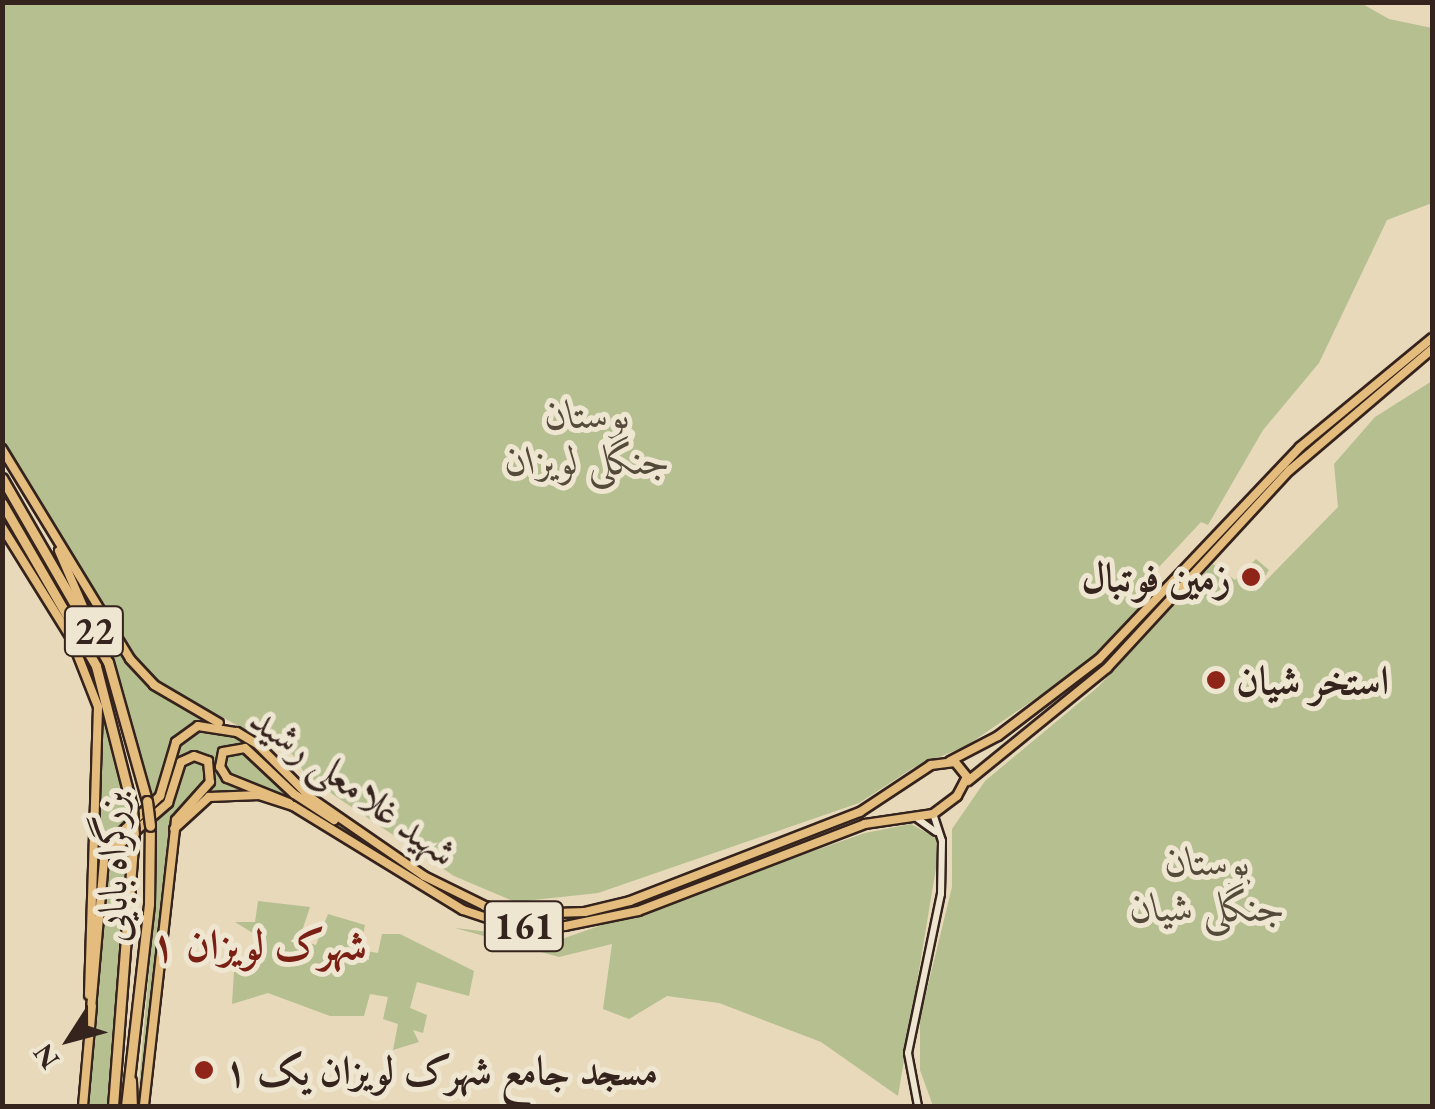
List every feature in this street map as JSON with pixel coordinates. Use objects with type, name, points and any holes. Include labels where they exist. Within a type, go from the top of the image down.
[{"type":"highway","name":"بزرگراه بابایی","points":[[2,478],[91,625],[124,706],[147,800],[150,904],[130,1106]]},
{"type":"highway","name":"بزرگراه بابایی","points":[[2,503],[58,593],[112,710],[132,807],[134,834],[114,1106]]},
{"type":"main road","points":[[946,762],[970,752],[1099,659],[1291,456],[1432,338]]},
{"type":"main road","points":[[918,1106],[910,1026],[938,916],[942,842],[932,814],[981,766],[1106,668],[1290,470],[1432,349]]},
{"type":"main road","points":[[2,449],[143,674],[237,732]]},
{"type":"main road","points":[[44,516],[91,625]]},
{"type":"main road","points":[[2,526],[85,668]]},
{"type":"main road","points":[[58,593],[100,719],[91,1010]]},
{"type":"main road","name":"شهید غلامعلی رشید","points":[[91,1010],[107,844],[163,792],[172,753],[187,732],[212,724],[237,732],[356,830],[475,902],[524,914],[565,914],[630,901],[828,826],[890,792],[916,772],[946,762]]},
{"type":"main road","points":[[292,806],[227,778],[221,755],[233,746],[245,748],[305,802],[356,830]]},
{"type":"main road","points":[[970,752],[970,762],[981,766]]},
{"type":"main road","points":[[83,1106],[110,852],[168,802],[181,762],[200,756],[212,778],[182,809],[174,829],[144,1106]]},
{"type":"main road","points":[[946,762],[962,765],[965,785]]},
{"type":"main road","name":"شهید غلامعلی رشید","points":[[174,829],[194,806],[223,794],[252,794],[292,806],[442,900],[502,923],[544,927],[625,915],[846,830],[932,814]]},
{"type":"main road","points":[[918,818],[942,842]]},
{"type":"green space","name":"بوستان جنگلی لویزان","points":[[1359,2],[1389,19],[1432,28],[1432,203],[1387,220],[1319,363],[1263,430],[1208,525],[1201,522],[1145,582],[1154,596],[1082,667],[966,746],[913,768],[859,803],[598,893],[515,902],[454,876],[307,777],[293,755],[154,681],[124,644],[3,443],[3,3]]},
{"type":"green space","name":"بوستان جنگلی شیان","points":[[1432,381],[1432,1106],[933,1106],[920,1070],[920,1018],[952,887],[952,829],[985,781],[1098,687],[1213,564],[1235,580],[1256,559],[1269,570],[1254,593],[1338,507],[1334,464],[1375,417]]},
{"type":"green space","points":[[56,541],[128,658],[161,692],[215,722],[195,725],[176,739],[152,802],[123,688]]},
{"type":"green space","points":[[72,626],[92,667],[130,818],[97,859],[101,709]]},
{"type":"green space","points":[[201,728],[246,741],[305,800],[248,748],[235,744],[218,757],[219,771],[260,792],[228,790],[200,799],[215,770],[208,759],[189,754],[177,763],[171,789],[153,813],[167,791],[175,751]]},
{"type":"green space","points":[[242,749],[302,803],[486,915],[409,877],[275,791],[226,775],[222,761],[229,750]]},
{"type":"green space","points":[[189,758],[208,765],[208,782],[173,823],[137,1106],[154,916],[154,817]]},
{"type":"green space","points":[[911,824],[936,838],[938,856],[898,1096],[821,1042],[719,1003],[667,996],[629,1019],[603,1009],[612,944],[559,957],[455,928],[559,940],[865,833]]},
{"type":"green space","points":[[131,832],[109,1106],[88,1106],[109,860]]},
{"type":"green space","points":[[258,901],[310,907],[299,940],[316,945],[328,914],[365,925],[360,950],[378,953],[382,934],[400,934],[474,971],[469,996],[417,982],[410,1008],[427,1015],[423,1033],[413,1030],[419,1042],[393,1050],[398,1024],[383,1019],[388,997],[370,994],[364,1016],[330,1016],[268,993],[232,1004],[234,971],[251,973],[256,935],[235,922],[255,922]]},
{"type":"place","name":"زمین فوتبال","points":[[1251,577]]},
{"type":"place","name":"استخر شیان","points":[[1216,680]]},
{"type":"place","name":"مسجد جامع شهرک لویزان یک ۱","points":[[204,1070]]},
{"type":"district","name":"شهرک لویزان ۱","points":[[259,945]]}]
